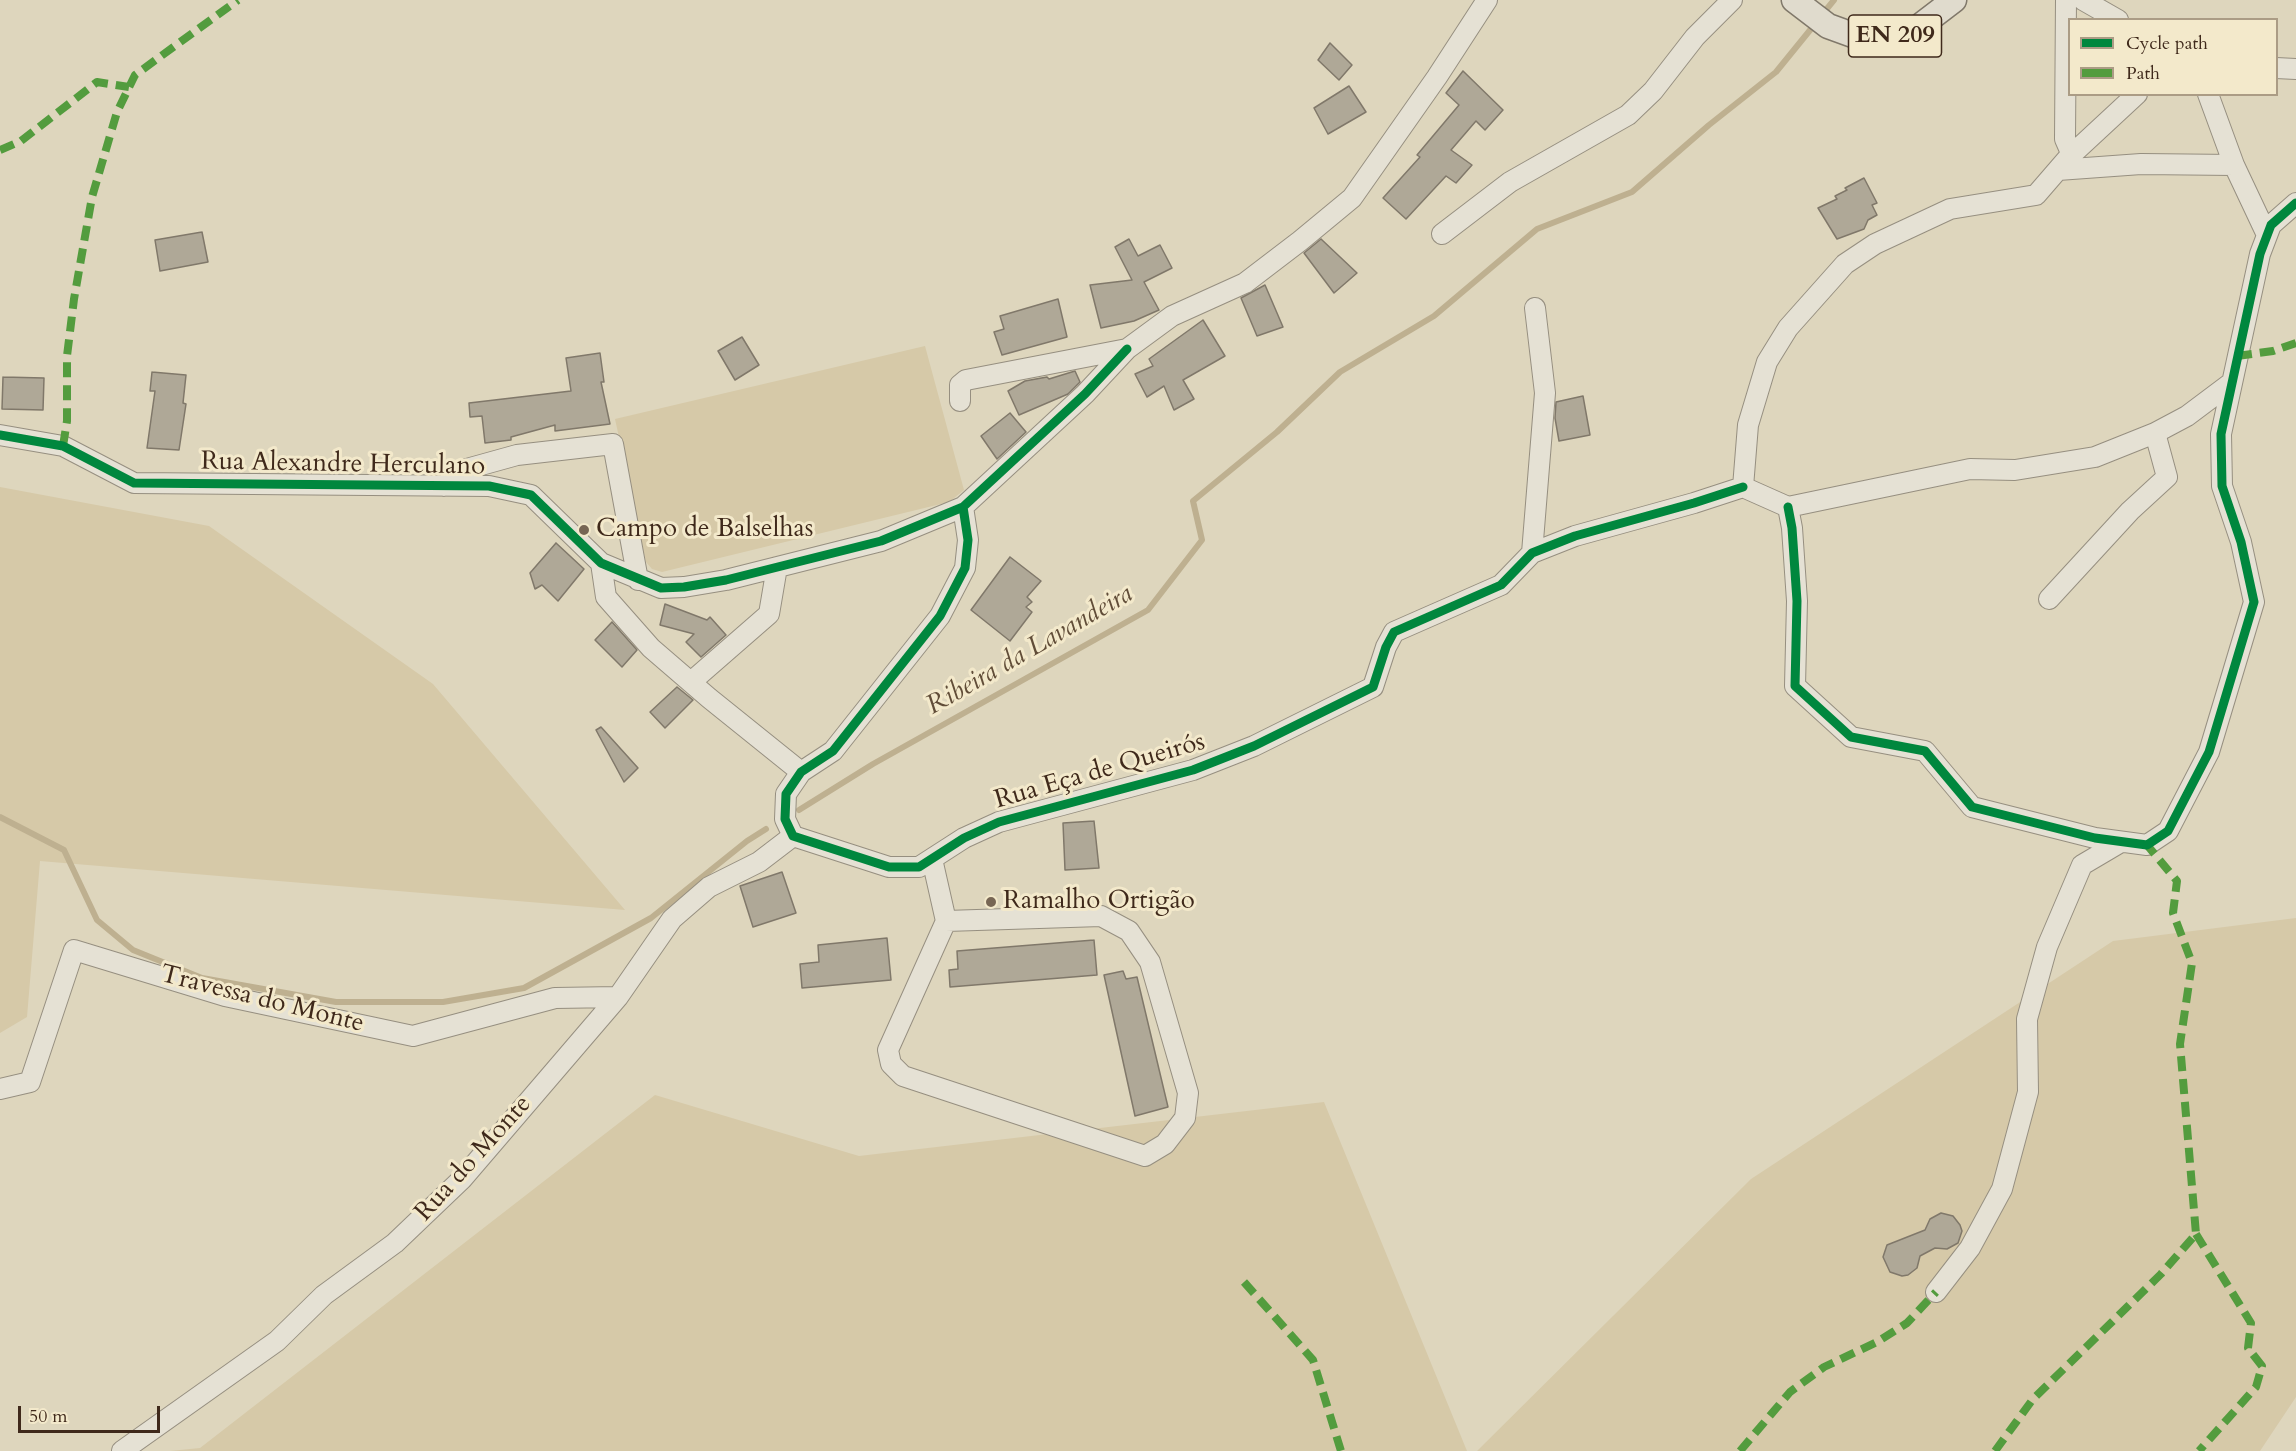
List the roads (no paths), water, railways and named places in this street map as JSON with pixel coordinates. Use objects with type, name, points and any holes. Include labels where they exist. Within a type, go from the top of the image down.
[{"type":"main road","name":"EN 209","points":[[1801,6],[1828,26],[1861,38],[1886,39],[1916,28],[1954,0]]},
{"type":"street","points":[[960,401],[960,385],[966,380],[1127,349],[1172,316],[1245,283],[1352,198],[1396,137],[1487,0]]},
{"type":"street","points":[[1442,234],[1510,182],[1628,115],[1653,90],[1695,37],[1732,0]]},
{"type":"street","points":[[2066,0],[2065,139],[2072,155]]},
{"type":"street","points":[[2083,0],[2114,18]]},
{"type":"street","points":[[2278,68],[2296,69]]},
{"type":"street","points":[[2135,96],[2072,155],[2036,195],[1950,209],[1875,244],[1845,264],[1788,328],[1767,362],[1748,425],[1743,487],[1788,507],[1970,469],[2015,470],[2096,457],[2155,433],[2187,416],[2231,383]]},
{"type":"street","points":[[2209,96],[2234,165],[2267,235]]},
{"type":"street","points":[[2058,170],[2142,164],[2234,165]]},
{"type":"street","points":[[1788,507],[1792,528],[1797,601],[1795,686],[1851,737],[1924,751],[1972,807],[2095,838],[2147,846],[2168,831],[2209,752],[2254,602],[2241,542],[2222,486],[2221,434],[2260,254],[2271,225],[2296,203]]},
{"type":"street","points":[[1532,553],[1545,393],[1535,308]]},
{"type":"street","name":"Rua Alexandre Herculano","points":[[0,435],[63,446],[134,483],[489,486],[531,495],[601,563],[661,588],[684,587],[881,541],[963,507],[1085,394],[1127,349]]},
{"type":"street","points":[[2049,599],[2130,511],[2167,477],[2155,433]]},
{"type":"street","points":[[444,486],[463,470],[517,455],[614,444],[638,580]]},
{"type":"street","name":"Rua Eça de Queirós","points":[[793,836],[889,867],[919,867],[964,838],[999,822],[1193,770],[1254,746],[1372,687],[1386,647],[1394,632],[1502,585],[1532,553],[1575,536],[1743,487]]},
{"type":"street","points":[[793,836],[784,819],[786,795],[801,772],[833,752],[939,616],[965,568],[968,540],[963,507]]},
{"type":"street","points":[[601,563],[606,597],[651,648],[801,772]]},
{"type":"street","points":[[691,682],[769,614],[777,567]]},
{"type":"street","name":"Rua do Monte","points":[[122,1451],[278,1341],[324,1294],[395,1243],[462,1179],[618,997],[672,920],[709,887],[759,862],[793,836]]},
{"type":"street","points":[[1936,1292],[1970,1248],[2002,1189],[2028,1092],[2027,1019],[2047,947],[2082,865],[2121,842]]},
{"type":"street","points":[[932,859],[946,921],[888,1050],[891,1064],[903,1076],[1145,1156],[1165,1144],[1185,1118],[1188,1093],[1150,962],[1129,931],[1101,916],[946,921]]},
{"type":"street","name":"Travessa do Monte","points":[[0,1089],[30,1082],[74,950],[225,996],[413,1036],[555,999],[618,997]]},
{"type":"waterway","name":"Ribeira da Lavandeira","points":[[1821,16],[1834,0]]},
{"type":"waterway","name":"Ribeira da Lavandeira","points":[[799,810],[873,764],[1148,610],[1202,540],[1193,501],[1277,432],[1340,372],[1434,316],[1537,229],[1632,192],[1709,125],[1776,72],[1815,24]]},
{"type":"waterway","name":"Ribeira da Lavandeira","points":[[0,817],[64,850],[97,920],[133,950],[202,978],[336,1002],[443,1002],[524,988],[651,918],[747,841],[766,829]]},
{"type":"place","name":"Campo de Balselhas","points":[[584,530]]},
{"type":"place","name":"Ramalho Ortigão","points":[[991,902]]}]
